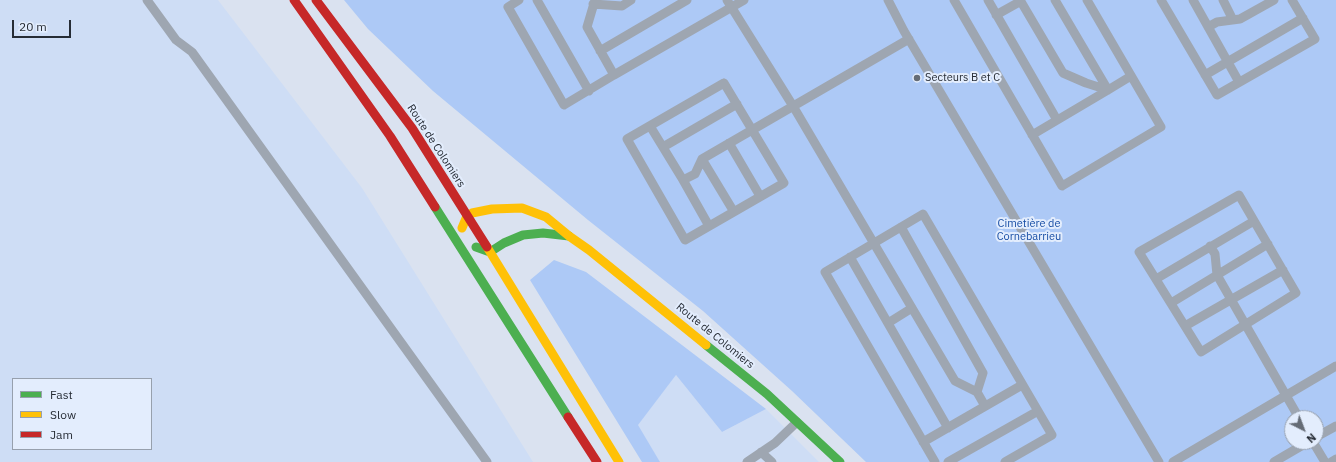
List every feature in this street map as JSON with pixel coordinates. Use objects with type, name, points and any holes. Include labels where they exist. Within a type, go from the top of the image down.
[{"type":"main road","points":[[294,0],[390,136],[597,462]]},
{"type":"main road","name":"Route de Colomiers","points":[[316,0],[412,128],[467,216],[472,212],[492,208],[522,208],[546,217],[767,394],[840,462]]},
{"type":"main road","points":[[456,240],[467,216]]},
{"type":"main road","points":[[467,216],[619,462]]},
{"type":"main road","name":"Route de Colomiers","points":[[490,252],[504,243],[523,235],[543,233],[569,236]]},
{"type":"main road","points":[[456,240],[490,252]]},
{"type":"lane","points":[[147,0],[176,40],[192,52],[487,462]]},
{"type":"lane","points":[[519,0],[508,7],[564,105],[729,4],[744,0]]},
{"type":"lane","points":[[537,0],[589,91]]},
{"type":"lane","points":[[614,75],[587,27],[594,2],[622,6],[631,0]]},
{"type":"lane","points":[[600,51],[687,0]]},
{"type":"lane","points":[[888,0],[909,39],[1159,462]]},
{"type":"lane","points":[[954,0],[1062,186],[1161,127],[1087,0]]},
{"type":"lane","points":[[988,0],[1057,120]]},
{"type":"lane","points":[[1055,0],[1108,90]]},
{"type":"lane","points":[[1161,0],[1217,96],[1315,39],[1292,0]]},
{"type":"lane","points":[[1193,0],[1240,82]]},
{"type":"lane","points":[[1222,0],[1234,20]]},
{"type":"lane","points":[[1208,27],[1217,22],[1240,19],[1262,3],[1274,0]]},
{"type":"lane","points":[[996,15],[1021,1],[1063,73],[1086,83],[1108,90]]},
{"type":"lane","points":[[729,4],[793,106],[955,380],[977,392],[985,406]]},
{"type":"lane","points":[[1204,75],[1303,18]]},
{"type":"lane","points":[[683,180],[695,174],[702,159],[909,39]]},
{"type":"lane","points":[[1032,135],[1131,76]]},
{"type":"lane","points":[[724,83],[784,182],[684,240],[627,139],[650,126],[724,83]]},
{"type":"lane","points":[[663,147],[737,104]]},
{"type":"lane","points":[[650,126],[709,226]]},
{"type":"lane","points":[[729,143],[760,196]]},
{"type":"lane","points":[[702,159],[734,212]]},
{"type":"lane","points":[[1239,195],[1268,244],[1296,293],[1200,352],[1139,252],[1239,195]]},
{"type":"lane","points":[[935,462],[825,272],[923,214],[1052,435],[1005,462]]},
{"type":"lane","points":[[1156,279],[1254,221]]},
{"type":"lane","points":[[901,227],[983,373],[977,392]]},
{"type":"lane","points":[[1170,303],[1268,244]]},
{"type":"lane","points":[[1210,246],[1215,254],[1216,275],[1294,410]]},
{"type":"lane","points":[[850,258],[948,428]]},
{"type":"lane","points":[[1185,326],[1283,270]]},
{"type":"lane","points":[[888,323],[912,308]]},
{"type":"lane","points":[[1173,462],[1336,366]]},
{"type":"lane","points":[[923,442],[1022,384]]},
{"type":"lane","points":[[948,462],[1038,411]]},
{"type":"lane","points":[[746,462],[775,443],[797,422]]},
{"type":"lane","points":[[1324,433],[1336,426]]},
{"type":"lane","points":[[1274,462],[1294,450]]},
{"type":"lane","points":[[1318,450],[1325,462]]},
{"type":"lane","points":[[761,452],[772,462]]},
{"type":"lane","points":[[1331,462],[1336,459]]},
{"type":"shaded area","points":[[0,0],[218,0],[362,188],[533,462],[0,462]]},
{"type":"shaded area","points":[[676,375],[722,432],[766,409],[819,462],[660,462],[637,425]]},
{"type":"green space","name":"Cimetière de Cornebarrieu","points":[[344,0],[1336,0],[1336,462],[866,462],[792,391],[703,311],[588,220],[433,91],[368,29]]},
{"type":"green space","points":[[554,260],[586,272],[766,409],[722,432],[676,375],[638,425],[660,462],[642,462],[530,280]]},
{"type":"traffic: fast","points":[[435,207],[568,417]]},
{"type":"traffic: fast","points":[[476,247],[490,252],[504,243],[523,235],[543,233],[569,236]]},
{"type":"traffic: fast","points":[[706,345],[767,394],[840,462]]},
{"type":"traffic: slow","points":[[462,228],[467,216],[472,213],[492,209],[522,208],[546,217],[706,345]]},
{"type":"traffic: slow","points":[[487,247],[619,462]]},
{"type":"traffic: jam","points":[[294,0],[390,136],[435,207]]},
{"type":"traffic: jam","points":[[316,0],[412,128],[487,247]]},
{"type":"traffic: jam","points":[[568,417],[597,462]]},
{"type":"place","name":"Secteurs B et C","points":[[917,78]]}]
